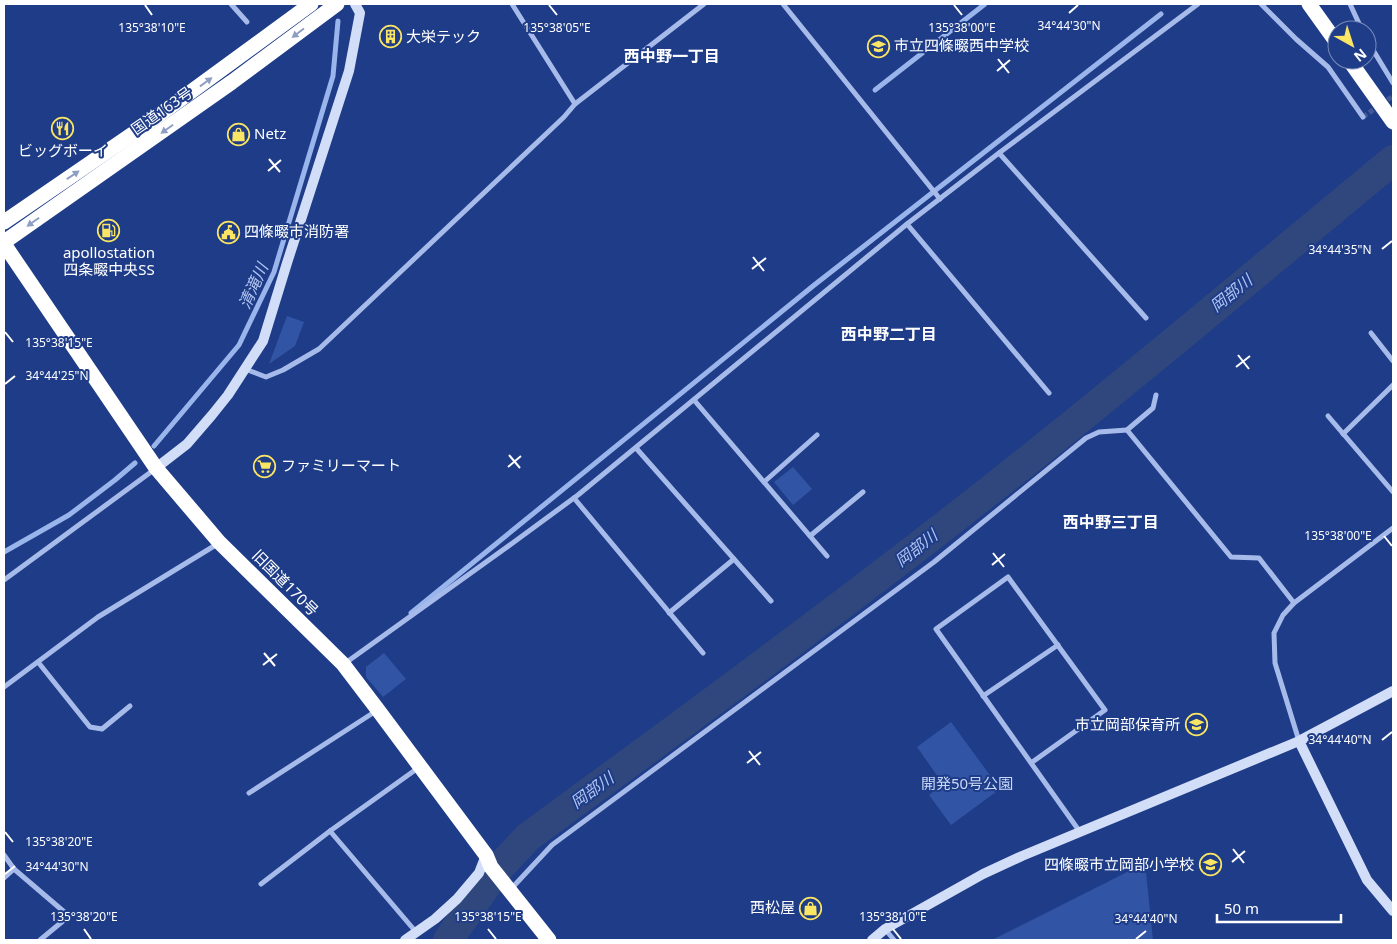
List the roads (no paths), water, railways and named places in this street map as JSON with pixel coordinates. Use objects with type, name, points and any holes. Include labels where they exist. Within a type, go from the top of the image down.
[{"type":"highway","name":"国道163号","points":[[4,222],[140,129],[311,4]]},
{"type":"highway","name":"国道163号","points":[[4,243],[232,82],[337,4]]},
{"type":"highway","points":[[1309,4],[1327,29]]},
{"type":"highway","points":[[1356,70],[1393,122]]},
{"type":"highway","name":"旧国道170号","points":[[4,243],[156,468],[219,542],[343,664],[486,855],[491,867],[549,940]]},
{"type":"street","points":[[231,4],[247,22]]},
{"type":"street","points":[[4,580],[187,444],[228,395],[263,342],[349,71],[360,13],[355,4]]},
{"type":"street","points":[[512,4],[575,104]]},
{"type":"street","points":[[245,370],[266,377],[283,370],[319,349],[564,117],[575,104],[704,4]]},
{"type":"street","points":[[783,4],[940,199]]},
{"type":"street","points":[[343,664],[521,538],[574,498],[907,224],[1198,4]]},
{"type":"street","points":[[1261,4],[1296,39],[1328,67],[1363,117]]},
{"type":"street","points":[[1350,4],[1357,20]]},
{"type":"street","points":[[1377,57],[1393,83]]},
{"type":"street","points":[[999,153],[1146,318]]},
{"type":"street","points":[[907,224],[1049,393]]},
{"type":"street","points":[[1371,333],[1393,361]]},
{"type":"street","points":[[1343,434],[1393,386]]},
{"type":"street","points":[[510,890],[552,845],[934,562],[1086,438],[1099,432],[1127,430],[1153,408],[1156,395]]},
{"type":"street","points":[[694,400],[828,556]]},
{"type":"street","points":[[1328,416],[1393,492]]},
{"type":"street","points":[[1127,430],[1232,556],[1259,558],[1294,603]]},
{"type":"street","points":[[764,482],[817,435]]},
{"type":"street","points":[[636,448],[771,601]]},
{"type":"street","points":[[810,536],[863,492]]},
{"type":"street","points":[[574,498],[702,653]]},
{"type":"street","points":[[1393,528],[1294,603],[1283,615],[1274,633],[1275,663],[1299,741],[1367,880],[1393,910]]},
{"type":"street","points":[[4,687],[98,617],[219,542]]},
{"type":"street","points":[[669,612],[734,559]]},
{"type":"street","points":[[1031,763],[1105,710],[1008,577],[936,629],[983,696],[1080,832]]},
{"type":"street","points":[[983,696],[1058,645]]},
{"type":"street","points":[[38,662],[90,727],[102,729],[130,706]]},
{"type":"street","points":[[872,940],[885,929],[983,874],[1299,741],[1393,691]]},
{"type":"street","points":[[249,793],[378,710]]},
{"type":"street","points":[[261,884],[330,831],[421,766]]},
{"type":"street","points":[[330,831],[416,933]]},
{"type":"street","points":[[4,855],[14,870],[69,916],[40,940]]},
{"type":"street","points":[[404,940],[416,933],[457,899],[479,873],[486,855]]},
{"type":"street","points":[[4,878],[14,870]]},
{"type":"street","points":[[885,929],[894,940]]},
{"type":"waterway","points":[[875,90],[985,4]]},
{"type":"waterway","points":[[411,613],[813,286],[1161,14]]},
{"type":"waterway","name":"清滝川","points":[[154,446],[239,345],[274,272],[333,76],[338,21]]},
{"type":"waterway","name":"岡部川","points":[[448,940],[498,869],[528,837],[779,652],[966,509],[1119,387],[1393,160]]},
{"type":"waterway","name":"清滝川","points":[[4,552],[69,515],[135,463]]},
{"type":"tunnel","points":[[1363,117],[1393,96]]},
{"type":"place","name":"大栄テック","points":[[390,37]]},
{"type":"place","name":"市立四條畷西中学校","points":[[878,46]]},
{"type":"place","name":"ビッグボーイ","points":[[63,128]]},
{"type":"place","name":"Netz","points":[[238,134]]},
{"type":"place","name":"apollostation 四条畷中央SS","points":[[109,230]]},
{"type":"place","name":"四條畷市消防署","points":[[228,232]]},
{"type":"place","name":"ファミリーマート","points":[[265,466]]},
{"type":"place","name":"市立岡部保育所","points":[[1196,725]]},
{"type":"place","name":"四條畷市立岡部小学校","points":[[1210,865]]},
{"type":"place","name":"西松屋","points":[[811,908]]},
{"type":"district","name":"西中野一丁目","points":[[672,56]]},
{"type":"district","name":"西中野二丁目","points":[[889,334]]},
{"type":"district","name":"西中野三丁目","points":[[1111,522]]},
{"type":"park label","name":"開発50号公園","points":[[967,784]]}]
